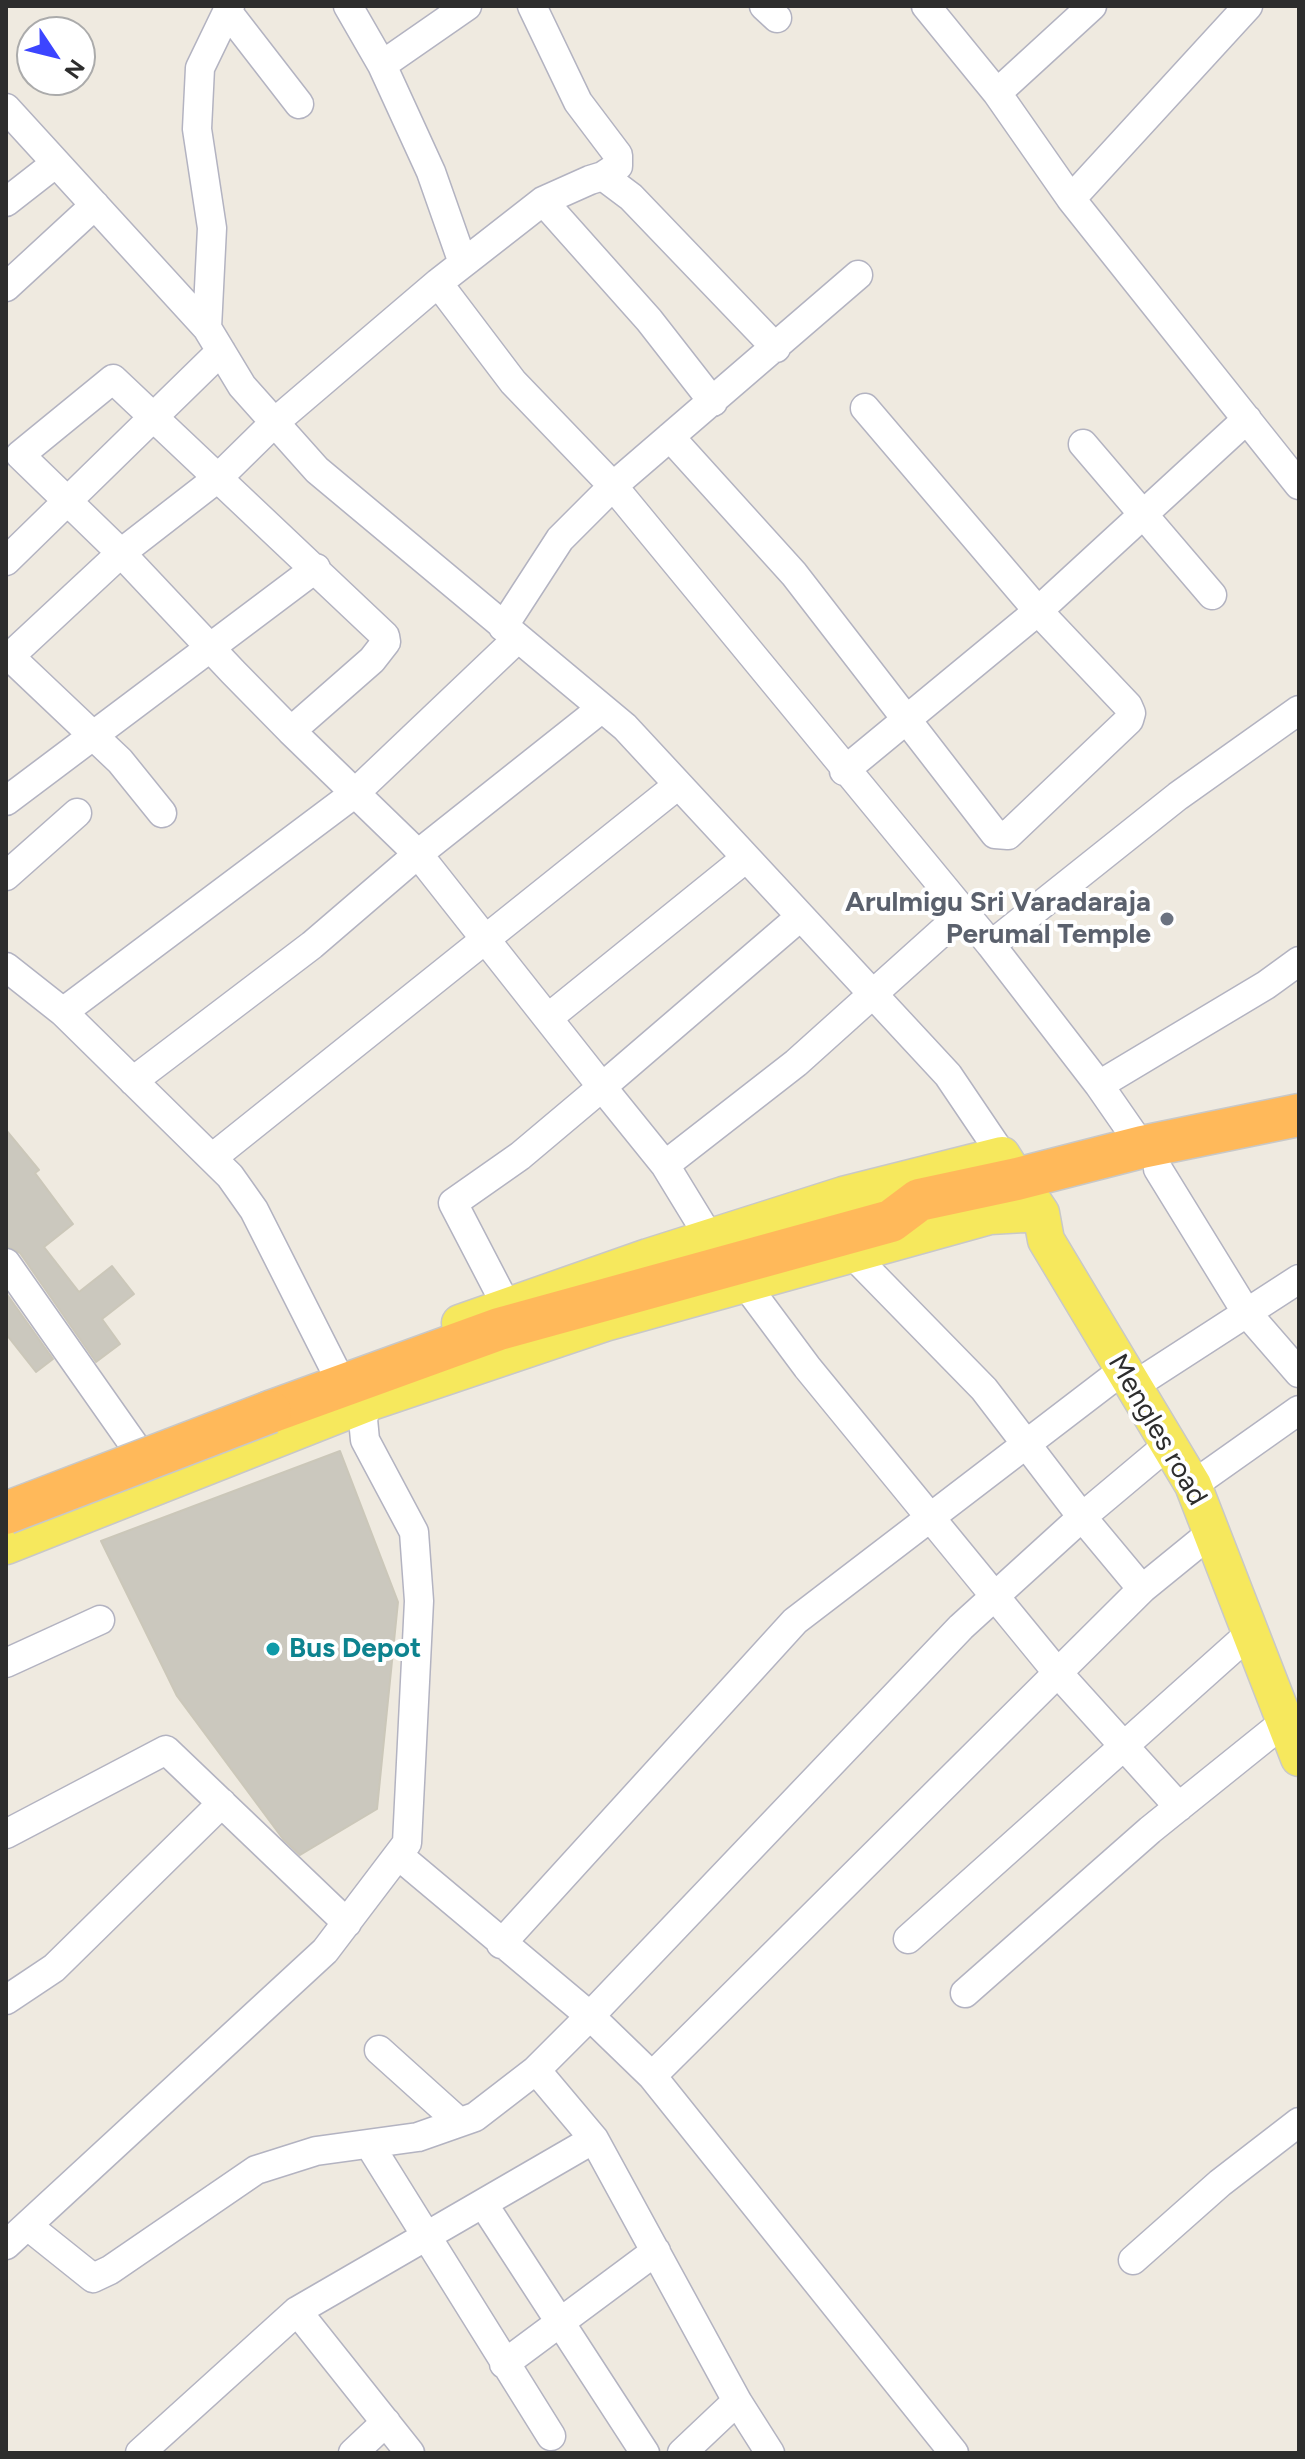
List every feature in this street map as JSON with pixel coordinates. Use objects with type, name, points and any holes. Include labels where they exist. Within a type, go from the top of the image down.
[{"type":"highway","points":[[6,1513],[499,1329],[867,1236],[919,1200],[1023,1187],[1150,1158],[1299,1115]]},
{"type":"highway","points":[[1150,1158],[1299,1138]]},
{"type":"main road","points":[[6,1495],[506,1305],[843,1195],[1023,1187]]},
{"type":"main road","name":"Mengles road","points":[[1023,1187],[1046,1240],[1193,1485],[1248,1635],[1294,1741]]},
{"type":"main road","points":[[6,1546],[368,1403],[605,1323],[746,1285],[867,1236]]},
{"type":"main road","points":[[225,1411],[241,1453]]},
{"type":"street","points":[[348,6],[382,65],[431,172],[463,263]]},
{"type":"street","points":[[382,65],[467,6]]},
{"type":"street","points":[[162,813],[94,735],[7,656],[121,553],[219,477],[275,422],[438,283],[543,201],[603,176],[618,166],[618,155],[578,102],[532,6]]},
{"type":"street","points":[[926,6],[997,93],[1071,199],[1299,485]]},
{"type":"street","points":[[997,93],[1092,6]]},
{"type":"street","points":[[1071,199],[1248,6]]},
{"type":"street","points":[[6,561],[154,415],[214,340],[212,228],[197,129],[200,68],[229,8],[299,104]]},
{"type":"street","points":[[6,108],[214,340],[242,386],[317,470],[625,727],[948,1075],[1023,1187]]},
{"type":"street","points":[[6,202],[56,163]]},
{"type":"street","points":[[603,176],[631,197],[776,348]]},
{"type":"street","points":[[543,201],[649,320],[713,402]]},
{"type":"street","points":[[6,287],[95,205]]},
{"type":"street","points":[[63,1012],[355,793],[510,633],[560,539],[613,486],[858,275]]},
{"type":"street","points":[[438,283],[513,382],[613,486],[844,771],[991,945],[1099,1085],[1150,1158],[1246,1312],[1299,1373]]},
{"type":"street","points":[[291,731],[372,660],[386,642],[376,624],[113,379],[13,461],[69,502],[291,731],[418,854],[665,1165],[709,1237]]},
{"type":"street","points":[[670,437],[794,574],[995,834],[1008,835],[1129,720],[1131,713],[1128,706],[1038,611],[865,408]]},
{"type":"street","points":[[844,771],[1038,611],[1247,419]]},
{"type":"street","points":[[1083,444],[1144,511],[1212,595]]},
{"type":"street","points":[[6,801],[316,568]]},
{"type":"street","points":[[133,1081],[312,945],[418,854],[602,708]]},
{"type":"street","points":[[991,945],[1178,796],[1299,710]]},
{"type":"street","points":[[212,1158],[678,785]]},
{"type":"street","points":[[6,876],[77,813]]},
{"type":"street","points":[[548,1018],[746,858]]},
{"type":"street","points":[[665,1165],[796,1063],[871,992],[963,913]]},
{"type":"street","points":[[506,1305],[453,1203],[520,1156],[800,917]]},
{"type":"street","points":[[1099,1085],[1266,985],[1299,961]]},
{"type":"street","points":[[6,967],[63,1012],[230,1176],[254,1210],[334,1368]]},
{"type":"street","points":[[867,1236],[984,1389],[1028,1441],[1082,1517],[1142,1589]]},
{"type":"street","points":[[6,1263],[136,1448]]},
{"type":"street","points":[[501,1944],[795,1621],[1028,1441],[1128,1378],[1299,1279]]},
{"type":"street","points":[[746,1285],[807,1367],[1057,1672],[1179,1807]]},
{"type":"street","points":[[6,2245],[325,1951],[407,1843],[416,1696],[417,1574],[414,1532],[365,1440],[363,1419],[368,1403]]},
{"type":"street","points":[[1193,1485],[1299,1410]]},
{"type":"street","points":[[28,2226],[93,2278],[110,2270],[256,2170],[316,2151],[418,2137],[496,2104],[536,2070],[590,2016],[872,1718],[996,1596],[1082,1517],[1169,1444]]},
{"type":"street","points":[[652,2076],[1142,1589],[1212,1532]]},
{"type":"street","points":[[6,1663],[100,1620]]},
{"type":"street","points":[[908,1939],[1248,1635]]},
{"type":"street","points":[[965,1993],[1179,1807],[1294,1741]]},
{"type":"street","points":[[6,1834],[166,1750],[347,1923]]},
{"type":"street","points":[[6,2000],[54,1968],[222,1803]]},
{"type":"street","points":[[398,1855],[590,2016],[652,2076],[954,2453]]},
{"type":"street","points":[[379,2050],[459,2122]]},
{"type":"street","points":[[536,2070],[594,2139],[737,2401],[770,2453]]},
{"type":"street","points":[[1133,2260],[1220,2183],[1299,2122]]},
{"type":"street","points":[[140,2453],[297,2311],[594,2139]]},
{"type":"street","points":[[369,2144],[425,2239],[551,2436]]},
{"type":"street","points":[[484,2205],[645,2453]]},
{"type":"street","points":[[504,2364],[656,2251]]},
{"type":"street","points":[[297,2311],[410,2453]]},
{"type":"street","points":[[682,2453],[737,2401]]},
{"type":"street","points":[[353,2453],[386,2422]]},
{"type":"building","points":[[6,1130],[39,1170],[35,1173],[73,1224],[44,1247],[79,1292],[112,1266],[134,1294],[102,1319],[120,1344],[96,1362],[20,1253],[6,1246]]},
{"type":"building","points":[[6,1293],[53,1359],[36,1372],[6,1334]]},
{"type":"building","name":"Bus Depot","points":[[340,1451],[398,1602],[377,1809],[300,1855],[283,1839],[177,1696],[101,1541]]},
{"type":"place","name":"Arulmigu Sri Varadaraja Perumal Temple","points":[[1167,919]]},
{"type":"place","name":"Bus Depot","points":[[273,1649]]}]
